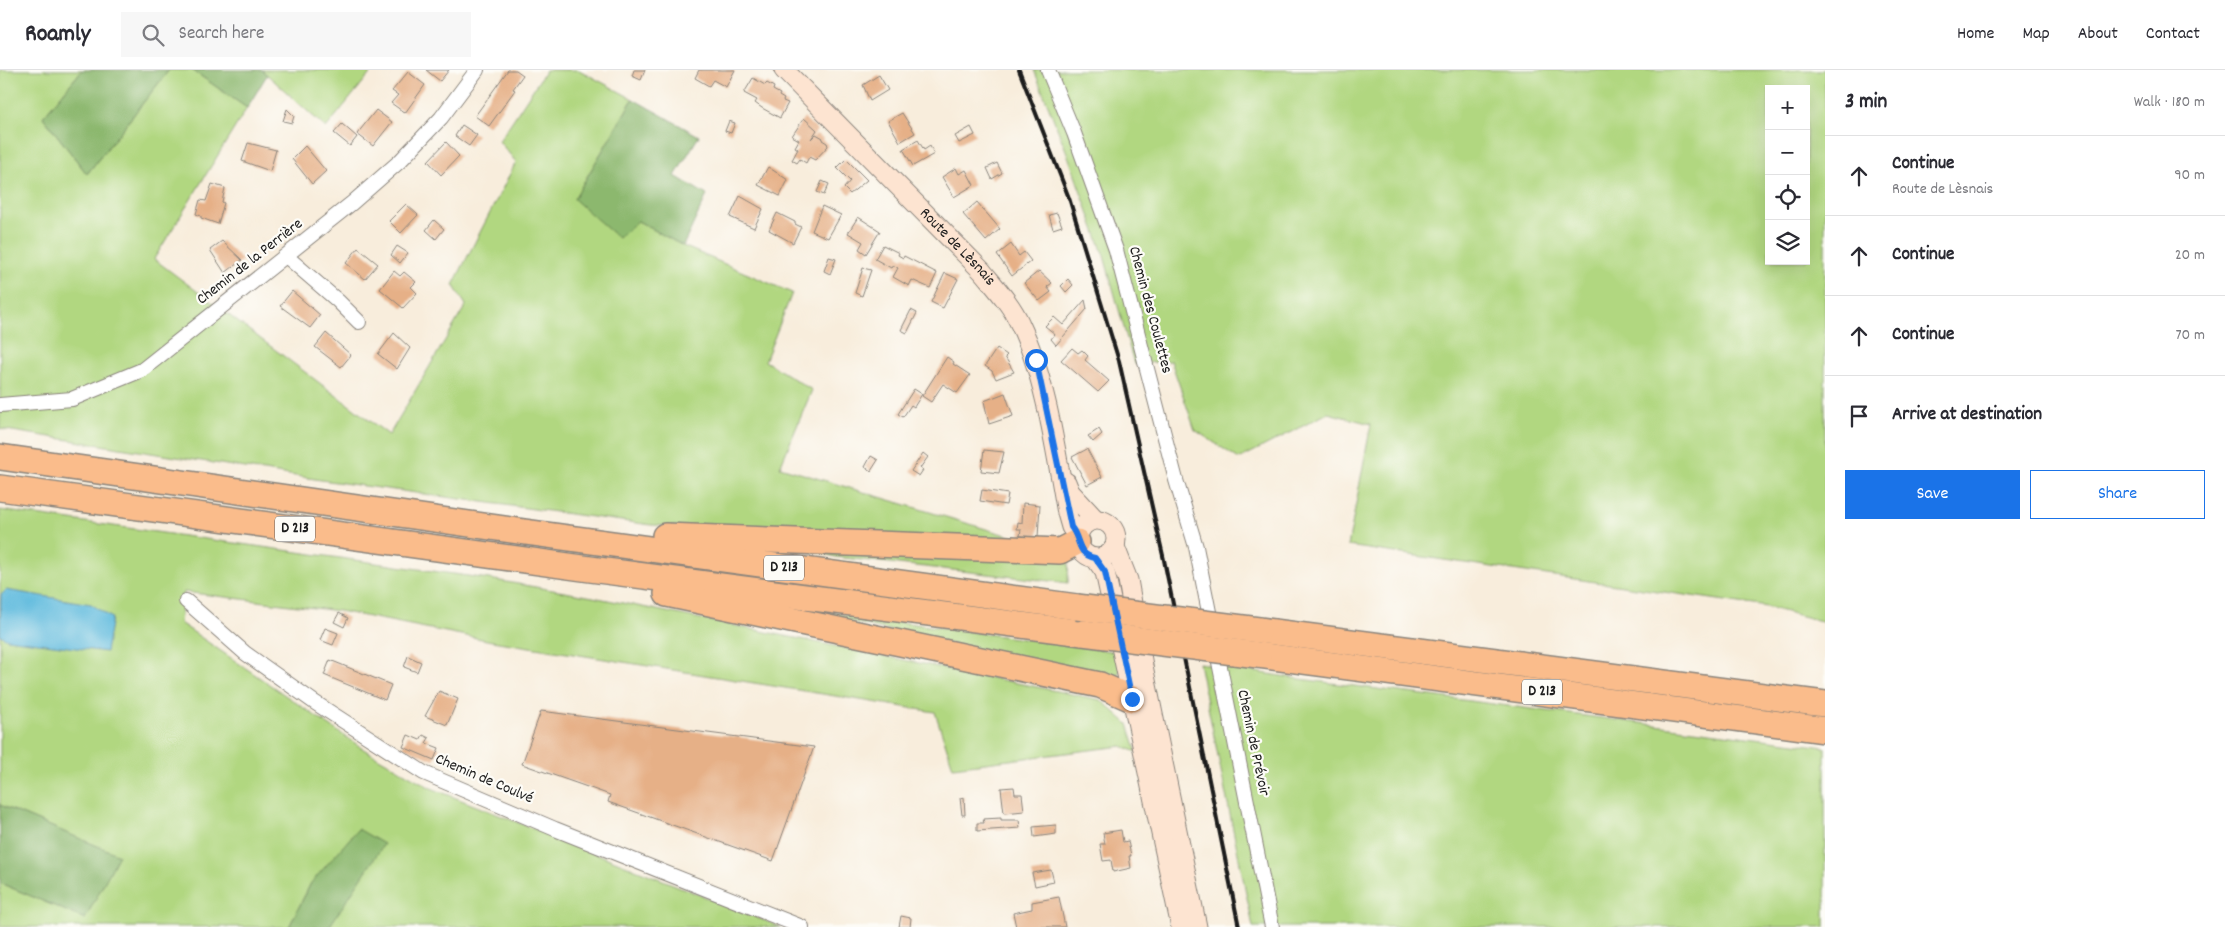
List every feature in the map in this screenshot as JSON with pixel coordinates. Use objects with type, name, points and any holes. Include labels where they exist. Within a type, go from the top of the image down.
[{"type":"highway","name":"D 213","points":[[0,457],[491,527],[1077,607],[1825,704]]},
{"type":"highway","name":"D 213","points":[[0,488],[590,569],[1825,730]]},
{"type":"highway","points":[[491,527],[526,521],[675,538],[1012,551],[1060,551],[1077,538]]},
{"type":"highway","points":[[590,569],[602,577],[619,584],[1100,685],[1132,699]]},
{"type":"main road","name":"Route de Lèsnais","points":[[784,70],[982,271],[1002,295],[1019,322],[1036,360],[1069,520],[1077,538]]},
{"type":"main road","name":"Route de Lèsnais","points":[[1058,465],[1070,492],[1095,519]]},
{"type":"main road","points":[[1095,558],[1107,556],[1114,547],[1116,535],[1106,522],[1095,519],[1084,524],[1077,538],[1083,553],[1095,558],[1105,572],[1181,927]]},
{"type":"main road","points":[[1114,547],[1128,580],[1143,666],[1198,927]]},
{"type":"street","name":"Chemin de la Perrière","points":[[0,405],[72,399],[142,370],[352,203],[400,161],[441,118],[477,70]]},
{"type":"street","name":"Chemin des Coulettes","points":[[1048,70],[1074,134],[1116,250],[1201,566]]},
{"type":"street","points":[[286,256],[359,322]]},
{"type":"street","name":"Chemin de Prévoir","points":[[1201,566],[1219,667],[1272,927]]},
{"type":"street","name":"Chemin de Coulvé","points":[[186,602],[245,653],[314,702],[424,773],[555,829],[802,927]]},
{"type":"green space","points":[[0,70],[82,70],[43,117],[87,174],[169,70],[192,70],[247,108],[154,259],[389,435],[466,305],[453,285],[516,162],[499,141],[546,70],[579,70],[633,99],[574,199],[638,221],[683,246],[792,293],[765,361],[812,390],[780,467],[1069,554],[1068,583],[836,557],[747,530],[651,525],[321,480],[0,429]]},
{"type":"green space","points":[[82,70],[169,70],[87,174],[43,117]]},
{"type":"green space","points":[[192,70],[262,70],[267,75],[247,108]]},
{"type":"green space","points":[[262,70],[373,70],[326,128]]},
{"type":"green space","points":[[1034,70],[1825,70],[1825,622],[1767,607],[1348,546],[1371,424],[1328,413],[1239,459],[1195,430],[1171,361],[1134,364],[1104,256],[1067,153]]},
{"type":"green space","points":[[633,99],[699,136],[675,176],[707,195],[683,246],[638,221],[618,238],[574,199]]},
{"type":"green space","points":[[0,510],[489,579],[593,597],[1101,700],[1128,724],[1137,752],[1122,746],[953,767],[935,712],[492,641],[339,611],[184,592],[180,623],[365,750],[431,788],[781,927],[329,927],[339,910],[311,883],[289,927],[0,927],[0,883],[84,918],[118,855],[0,805]]},
{"type":"green space","points":[[775,605],[1118,652],[1121,669],[1114,680]]},
{"type":"green space","points":[[1199,663],[1300,679],[1825,747],[1825,927],[1253,927]]},
{"type":"green space","points":[[0,805],[119,855],[85,919],[0,883]]},
{"type":"green space","points":[[358,829],[384,844],[329,927],[289,927],[311,883]]},
{"type":"water","points":[[6,590],[91,604],[112,618],[106,652],[7,639],[0,635],[1,595]]},
{"type":"building","points":[[426,70],[449,70],[440,81]]},
{"type":"building","points":[[508,70],[516,70],[523,75],[513,89],[515,90],[489,126],[475,116]]},
{"type":"building","points":[[634,70],[645,70],[641,80],[632,76]]},
{"type":"building","points":[[699,70],[735,70],[726,87],[713,80],[709,86],[695,78]]},
{"type":"building","points":[[408,72],[425,85],[405,113],[391,103],[398,95],[392,91]]},
{"type":"building","points":[[879,75],[888,90],[870,101],[863,85]]},
{"type":"building","points":[[753,78],[765,85],[767,83],[774,87],[773,90],[780,94],[779,96],[784,99],[783,101],[788,103],[780,118],[762,108],[755,103],[757,100],[744,93]]},
{"type":"building","points":[[287,109],[294,116],[292,123],[283,121]]},
{"type":"building","points":[[376,110],[392,122],[373,146],[357,134]]},
{"type":"building","points":[[902,113],[915,133],[900,142],[888,121]]},
{"type":"building","points":[[804,118],[817,130],[811,139],[816,134],[823,138],[822,140],[828,146],[815,160],[809,157],[806,163],[800,159],[797,163],[792,160],[798,149],[795,147],[799,140],[792,136]]},
{"type":"building","points":[[729,121],[735,123],[731,133],[725,131]]},
{"type":"building","points":[[342,124],[357,137],[350,146],[334,133]]},
{"type":"building","points":[[462,125],[477,135],[469,146],[455,136]]},
{"type":"building","points":[[971,127],[975,135],[959,143],[955,136]]},
{"type":"building","points":[[918,140],[924,150],[930,146],[934,154],[913,166],[903,149]]},
{"type":"building","points":[[446,142],[459,156],[441,175],[428,161]]},
{"type":"building","points":[[248,143],[276,150],[270,171],[242,161]]},
{"type":"building","points":[[305,146],[326,171],[312,184],[292,159]]},
{"type":"building","points":[[846,159],[867,180],[850,194],[844,188],[850,181],[837,168]]},
{"type":"building","points":[[997,163],[1002,173],[992,179],[987,168]]},
{"type":"building","points":[[768,167],[788,180],[780,196],[758,185]]},
{"type":"building","points":[[956,168],[959,174],[966,170],[974,185],[954,197],[942,177]]},
{"type":"building","points":[[822,181],[829,184],[824,195],[817,192]]},
{"type":"building","points":[[212,184],[225,188],[222,202],[224,203],[218,224],[201,218],[201,216],[196,214],[200,200],[206,201]]},
{"type":"building","points":[[740,196],[763,209],[754,228],[730,217]]},
{"type":"building","points":[[977,202],[1000,229],[986,241],[963,214]]},
{"type":"building","points":[[406,204],[418,215],[401,233],[389,221]]},
{"type":"building","points":[[822,206],[841,215],[828,238],[812,231]]},
{"type":"building","points":[[777,213],[801,227],[793,243],[769,230]]},
{"type":"building","points":[[1057,213],[1062,226],[1053,229],[1049,215]]},
{"type":"building","points":[[858,217],[880,231],[866,254],[859,249],[863,242],[848,233]]},
{"type":"building","points":[[434,220],[444,229],[436,239],[426,230]]},
{"type":"building","points":[[222,241],[242,260],[225,273],[210,250]]},
{"type":"building","points":[[1011,244],[1019,256],[1024,252],[1031,261],[1012,276],[997,255]]},
{"type":"building","points":[[883,245],[899,253],[898,255],[903,258],[904,256],[937,273],[930,288],[912,280],[909,286],[893,277],[898,268],[893,265],[891,268],[875,259]]},
{"type":"building","points":[[397,246],[408,253],[400,263],[391,255]]},
{"type":"building","points":[[358,248],[378,264],[365,279],[346,263]]},
{"type":"building","points":[[829,257],[836,259],[830,274],[824,271]]},
{"type":"building","points":[[863,268],[871,270],[862,296],[855,293]]},
{"type":"building","points":[[394,271],[400,276],[404,272],[416,282],[411,287],[417,293],[403,308],[380,289]]},
{"type":"building","points":[[1039,271],[1052,283],[1047,287],[1051,292],[1039,301],[1024,283]]},
{"type":"building","points":[[945,273],[958,279],[943,308],[931,302]]},
{"type":"building","points":[[1068,279],[1073,285],[1066,292],[1061,286]]},
{"type":"building","points":[[292,291],[320,315],[310,328],[280,306]]},
{"type":"building","points":[[1085,300],[1087,309],[1056,345],[1051,339],[1055,334],[1045,326],[1054,317],[1063,325]]},
{"type":"building","points":[[911,310],[917,313],[907,333],[901,330]]},
{"type":"building","points":[[326,333],[351,355],[341,367],[315,347]]},
{"type":"building","points":[[394,333],[410,348],[397,369],[378,354]]},
{"type":"building","points":[[997,348],[1007,355],[1005,357],[1014,372],[996,379],[992,371],[985,366]]},
{"type":"building","points":[[1072,348],[1078,353],[1082,350],[1088,356],[1085,360],[1109,381],[1098,392],[1061,360]]},
{"type":"building","points":[[947,357],[954,362],[953,364],[970,375],[957,393],[943,384],[931,402],[922,396]]},
{"type":"building","points":[[914,389],[922,394],[914,407],[911,405],[903,417],[898,414]]},
{"type":"building","points":[[1005,393],[1013,416],[989,424],[984,401]]},
{"type":"building","points":[[1099,429],[1102,434],[1093,442],[1088,436]]},
{"type":"building","points":[[1087,449],[1102,477],[1087,485],[1072,457]]},
{"type":"building","points":[[984,450],[1004,452],[999,473],[981,471]]},
{"type":"building","points":[[923,453],[928,457],[920,468],[923,470],[919,476],[911,471]]},
{"type":"building","points":[[871,456],[878,460],[871,471],[865,467]]},
{"type":"building","points":[[982,490],[1008,494],[1006,505],[980,501]]},
{"type":"building","points":[[1023,503],[1040,505],[1038,537],[1020,536],[1021,529],[1017,529],[1018,522],[1022,523]]},
{"type":"building","points":[[339,613],[348,618],[344,627],[334,622]]},
{"type":"building","points":[[325,628],[338,633],[333,645],[320,640]]},
{"type":"building","points":[[408,656],[421,662],[417,672],[404,667]]},
{"type":"building","points":[[330,660],[391,685],[385,700],[324,675]]},
{"type":"building","points":[[439,691],[458,699],[447,725],[425,716]]},
{"type":"building","points":[[541,711],[814,747],[773,861],[608,802],[610,795],[522,764]]},
{"type":"building","points":[[408,735],[420,740],[423,735],[429,738],[426,743],[439,748],[434,760],[403,747]]},
{"type":"building","points":[[1014,787],[1015,794],[1022,794],[1024,811],[1004,813],[1001,788]]},
{"type":"building","points":[[964,797],[965,815],[962,815],[960,798]]},
{"type":"building","points":[[1001,818],[1001,820],[1019,820],[1020,828],[977,831],[977,823],[984,823],[983,819]]},
{"type":"building","points":[[1056,825],[1056,834],[1034,837],[1033,827]]},
{"type":"building","points":[[1121,830],[1123,842],[1128,841],[1131,868],[1113,872],[1111,860],[1103,861],[1100,844],[1105,844],[1103,833]]},
{"type":"building","points":[[1051,870],[1054,882],[1035,886],[1032,873]]},
{"type":"building","points":[[1059,897],[1065,927],[1016,927],[1013,913],[1032,909],[1032,902]]},
{"type":"building","points":[[901,916],[911,918],[910,927],[899,927]]},
{"type":"railway","points":[[1019,70],[1069,198],[1119,361],[1164,560],[1239,927]]},
{"type":"route","points":[[1036,360],[1067,513],[1071,527],[1077,535],[1079,548],[1089,557],[1095,558],[1105,572],[1132,699]]}]
